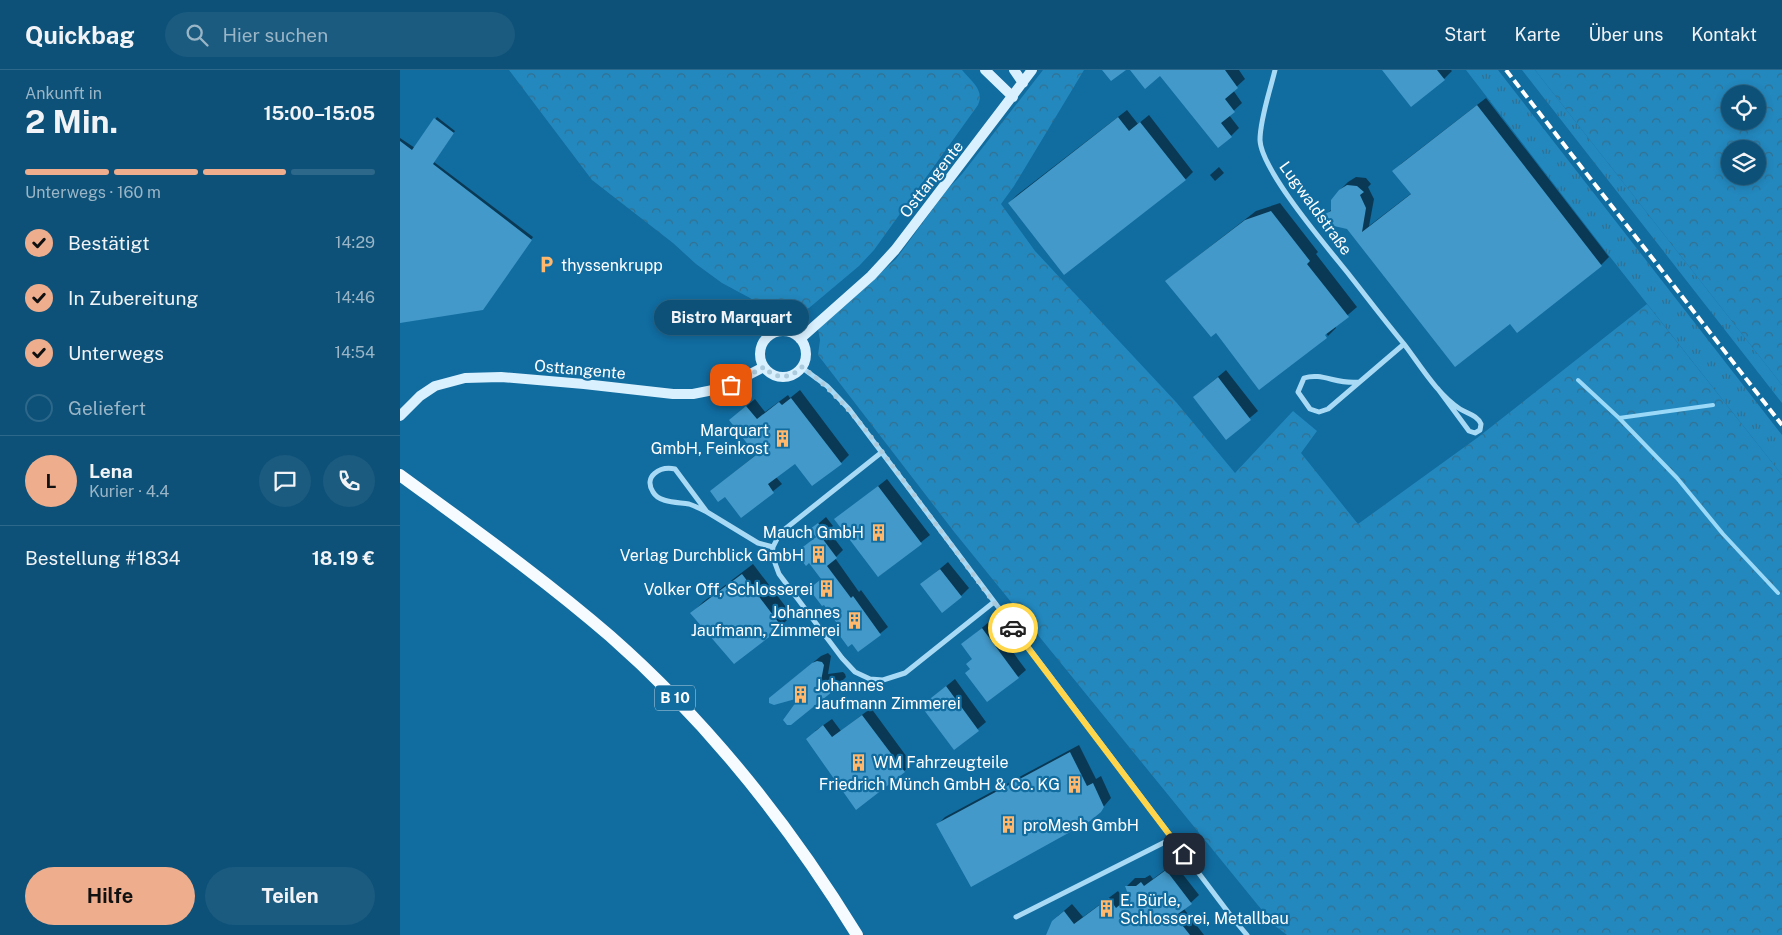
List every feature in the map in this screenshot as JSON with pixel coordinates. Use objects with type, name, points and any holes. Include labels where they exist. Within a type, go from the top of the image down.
[{"type":"main road","points":[[985,70],[1013,97]]},
{"type":"main road","points":[[1014,70],[1023,83]]},
{"type":"main road","name":"Osttangente","points":[[800,339],[871,276],[895,250],[1032,70]]},
{"type":"main road","points":[[786,332],[800,339],[805,349],[805,356],[802,367],[796,373],[781,377],[769,372],[764,367],[760,356],[763,344],[772,334],[786,332]]},
{"type":"main road","name":"Osttangente","points":[[400,416],[420,396],[435,386],[465,378],[501,377],[673,394],[693,394],[723,388],[764,367]]},
{"type":"main road","name":"B 10","points":[[400,475],[508,554],[572,605],[610,637],[671,694],[734,763],[786,828],[857,935]]},
{"type":"street","name":"Lugwaldstraße","points":[[1275,70],[1263,120],[1260,142],[1267,163],[1307,222],[1404,344],[1438,389],[1469,430],[1475,433],[1480,430],[1481,424],[1478,418],[1459,408],[1438,389]]},
{"type":"street","points":[[1358,382],[1339,382],[1313,375],[1304,378],[1298,392],[1310,409],[1320,412],[1328,409],[1404,344]]},
{"type":"street","points":[[802,367],[838,396],[882,452],[1247,935]]},
{"type":"street","points":[[882,452],[780,533],[773,546],[772,555],[779,574],[842,658],[855,672],[870,679],[884,680],[905,673],[994,602]]},
{"type":"street","points":[[707,512],[675,469],[666,467],[658,470],[652,476],[650,484],[652,492],[658,499],[690,505],[707,512],[758,543],[773,546]]},
{"type":"street","points":[[1016,917],[1173,838]]},
{"type":"green space","points":[[509,70],[962,70],[976,86],[980,100],[874,250],[859,266],[809,308],[797,312],[765,309],[750,298],[722,283],[592,180]]},
{"type":"green space","points":[[1043,70],[1084,70],[1014,186],[1001,204],[1035,251],[1176,402],[1235,473],[1293,411],[1317,431],[1301,453],[1358,524],[1477,438],[1647,304],[1782,475],[1782,935],[1287,935],[1274,925],[955,533],[818,355],[820,340],[818,329],[896,259],[946,191],[962,174]]},
{"type":"green space","points":[[1466,70],[1498,70],[1782,435],[1782,475],[1607,253]]},
{"type":"green space","points":[[1522,70],[1535,70],[1782,385],[1782,403]]},
{"type":"green space","points":[[1535,70],[1782,70],[1782,385]]},
{"type":"building","points":[[1102,70],[1126,70],[1111,81]]},
{"type":"building","points":[[1130,70],[1225,70],[1238,88],[1225,99],[1235,112],[1221,123],[1232,137],[1218,148],[1160,76],[1145,89]]},
{"type":"building","points":[[1382,70],[1437,70],[1445,80],[1411,107]]},
{"type":"building","points":[[1477,105],[1602,266],[1517,333],[1510,324],[1455,367],[1347,229],[1334,226],[1325,214],[1331,211],[1331,200],[1339,190],[1347,185],[1357,186],[1364,192],[1360,195],[1366,208],[1362,232],[1411,194],[1392,171]]},
{"type":"building","points":[[1118,117],[1129,131],[1140,122],[1186,180],[1064,275],[1008,203]]},
{"type":"building","points":[[434,118],[454,133],[433,164],[532,240],[483,310],[400,323],[400,141],[412,150]]},
{"type":"building","points":[[1271,211],[1310,261],[1307,264],[1349,317],[1325,335],[1327,338],[1259,390],[1216,333],[1211,337],[1165,281],[1245,220]]},
{"type":"building","points":[[1218,377],[1251,420],[1226,440],[1193,397]]},
{"type":"building","name":"Marquart GmbH, Feinkost","points":[[791,398],[842,464],[812,486],[795,464],[768,484],[774,493],[741,518],[725,497],[718,502],[710,491],[756,455],[729,420],[746,406],[757,419],[779,402],[782,405]]},
{"type":"building","name":"Mauch GmbH","points":[[878,486],[922,544],[878,577],[834,519]]},
{"type":"building","points":[[818,523],[827,534],[822,538],[837,558],[827,566],[851,598],[853,596],[881,635],[858,652],[852,644],[848,647],[837,632],[841,629],[824,605],[822,606],[809,589],[821,579],[809,563],[806,566],[799,557],[802,554],[799,550],[816,537],[810,529]]},
{"type":"building","points":[[940,569],[962,597],[942,613],[920,584]]},
{"type":"building","points":[[742,574],[782,627],[734,664],[690,613]]},
{"type":"building","points":[[982,628],[1019,678],[987,702],[965,673],[970,669],[966,664],[972,659],[961,644]]},
{"type":"building","name":"Johannes Jaufmann Zimmerei","points":[[817,661],[822,662],[824,665],[821,681],[834,679],[838,682],[838,687],[791,725],[787,725],[783,720],[799,698],[774,705],[769,703],[769,698]]},
{"type":"building","points":[[946,686],[979,731],[954,750],[921,706]]},
{"type":"building","name":"WM Fahrzeugteile","points":[[862,715],[905,772],[856,810],[806,739],[823,725],[832,737]]},
{"type":"building","name":"proMesh GmbH","points":[[1070,752],[1087,786],[1093,783],[1104,807],[1101,812],[1090,821],[971,887],[936,824]]},
{"type":"building","points":[[1166,870],[1192,904],[1175,916],[1190,935],[1046,935],[1052,921],[1064,911],[1074,924],[1109,898],[1116,908],[1129,897],[1125,886],[1136,886],[1141,882],[1144,886]]},
{"type":"waterway","points":[[1578,380],[1619,418],[1677,478],[1723,534],[1778,593]]},
{"type":"waterway","points":[[1619,418],[1713,405]]},
{"type":"railway","points":[[1506,70],[1782,425]]},
{"type":"way so far","points":[[731,385],[764,367],[775,376],[781,377],[796,373],[802,367],[827,386],[838,396],[868,433],[1013,628]]},
{"type":"place","name":"thyssenkrupp","points":[[547,265]]},
{"type":"place","name":"Bistro Marquart","points":[[731,385]]},
{"type":"place","name":"Marquart GmbH, Feinkost","points":[[783,439]]},
{"type":"place","name":"Mauch GmbH","points":[[878,532]]},
{"type":"place","name":"Verlag Durchblick GmbH","points":[[818,555]]},
{"type":"place","name":"Volker Off, Schlosserei","points":[[827,589]]},
{"type":"place","name":"Johannes Jaufmann, Zimmerei","points":[[854,621]]},
{"type":"place","name":"Johannes Jaufmann Zimmerei","points":[[801,694]]},
{"type":"place","name":"WM Fahrzeugteile","points":[[859,762]]},
{"type":"place","name":"Friedrich Münch GmbH & Co. KG","points":[[1074,784]]},
{"type":"place","name":"proMesh GmbH","points":[[1009,825]]},
{"type":"place","name":"E. Bürle, Schlosserei, Metallbau","points":[[1106,909]]},
{"type":"route","points":[[1013,628],[1184,854]]}]
